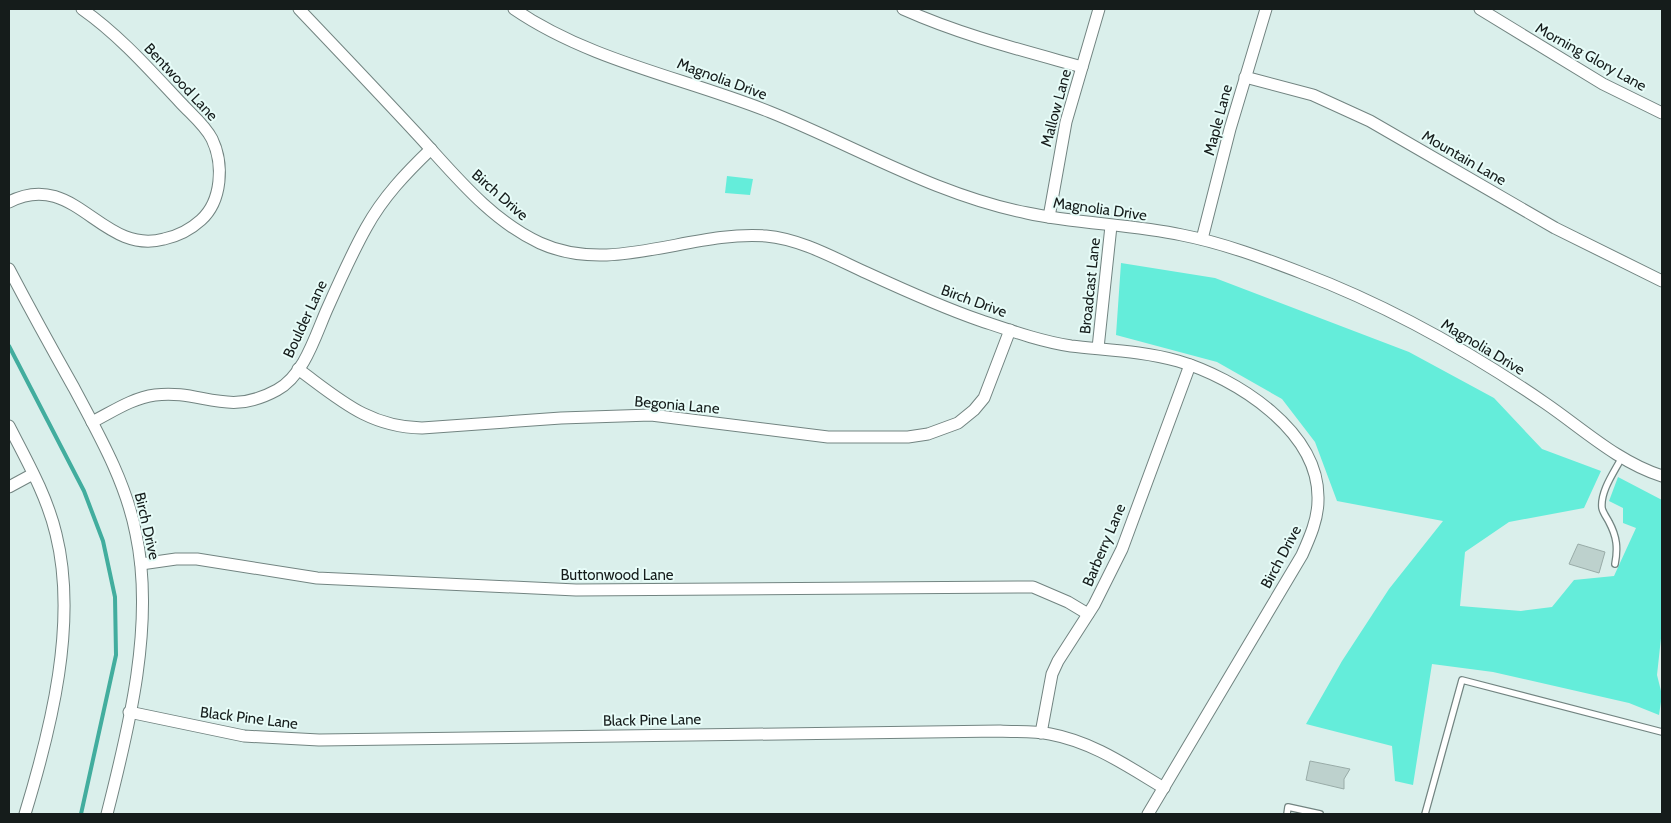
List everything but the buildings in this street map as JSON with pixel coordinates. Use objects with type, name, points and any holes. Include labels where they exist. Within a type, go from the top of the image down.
[{"type":"street","name":"Bentwood Lane","points":[[9,202],[28,194],[51,194],[72,203],[116,234],[141,242],[157,241],[187,230],[202,220],[216,195],[219,168],[217,154],[208,132],[124,41],[82,9]]},
{"type":"street","name":"Birch Drive","points":[[299,9],[472,193],[518,231],[561,250],[596,255],[626,253],[717,237],[776,238],[829,255],[928,300],[1010,330],[1046,341],[1158,356],[1190,365],[1241,389],[1278,418],[1307,454],[1313,468],[1318,499],[1316,517],[1302,554],[1148,814]]},
{"type":"street","name":"Magnolia Drive","points":[[514,9],[565,39],[757,107],[934,185],[988,204],[1049,217],[1202,239],[1302,273],[1413,322],[1457,346],[1546,403],[1622,457],[1662,476]]},
{"type":"street","points":[[903,9],[982,40],[1082,67]]},
{"type":"street","name":"Mallow Lane","points":[[1049,217],[1066,122],[1098,9]]},
{"type":"street","name":"Maple Lane","points":[[1202,239],[1245,77],[1266,9]]},
{"type":"street","name":"Morning Glory Lane","points":[[1480,9],[1603,84],[1662,113]]},
{"type":"street","name":"Mountain Lane","points":[[1245,77],[1313,95],[1355,113],[1555,228],[1662,281]]},
{"type":"street","name":"Boulder Lane","points":[[92,422],[125,405],[156,395],[175,395],[223,404],[253,400],[279,389],[298,368],[366,228],[397,182],[431,149]]},
{"type":"street","name":"Broadcast Lane","points":[[1098,348],[1111,226]]},
{"type":"street","name":"Birch Drive","points":[[9,269],[92,422],[125,494],[136,533],[141,564],[143,613],[138,664],[107,814]]},
{"type":"street","name":"Begonia Lane","points":[[298,368],[348,405],[368,416],[400,428],[578,417],[651,415],[828,436],[908,437],[945,429],[974,410],[988,390],[1010,330]]},
{"type":"street","name":"Barberry Lane","points":[[1041,733],[1052,674],[1108,578],[1123,546],[1190,365]]},
{"type":"street","points":[[9,426],[48,507],[56,533],[62,568],[65,617],[54,696],[25,814]]},
{"type":"street","points":[[9,487],[33,474]]},
{"type":"street","name":"Buttonwood Lane","points":[[141,564],[176,559],[197,560],[317,578],[576,590],[1033,587],[1068,602],[1088,614]]},
{"type":"street","name":"Black Pine Lane","points":[[129,712],[244,736],[319,740],[1000,731],[1041,733],[1080,742],[1100,750],[1164,788]]},
{"type":"lane","points":[[1615,564],[1617,552],[1616,535],[1602,508],[1608,486],[1622,457]]},
{"type":"lane","points":[[1425,814],[1462,680],[1662,732]]},
{"type":"lane","points":[[1287,814],[1288,807],[1320,814]]},
{"type":"green space","points":[[727,176],[753,179],[750,195],[725,193]]},
{"type":"green space","points":[[1121,263],[1215,278],[1409,352],[1494,398],[1542,449],[1601,471],[1584,508],[1509,522],[1465,552],[1460,606],[1521,611],[1552,607],[1574,580],[1614,576],[1636,528],[1623,523],[1623,508],[1609,501],[1618,477],[1662,500],[1662,629],[1657,675],[1662,695],[1659,715],[1629,703],[1493,672],[1432,664],[1413,785],[1395,781],[1392,746],[1306,724],[1342,661],[1389,589],[1443,521],[1337,501],[1315,442],[1282,399],[1217,362],[1116,335]]},
{"type":"waterway","points":[[9,346],[84,491],[103,541],[115,597],[116,655],[81,814]]}]
